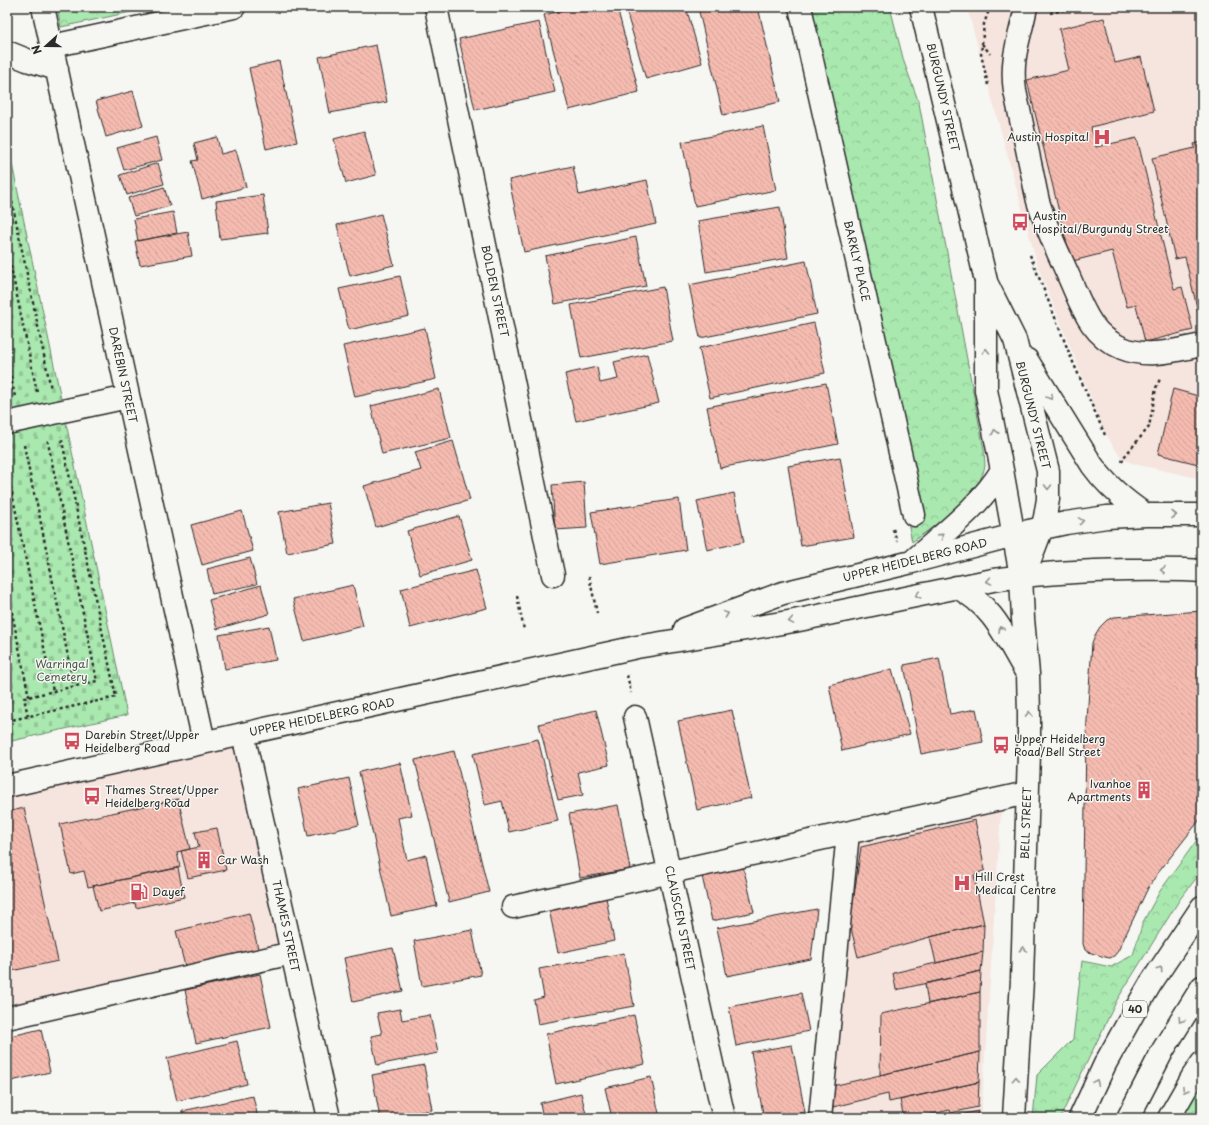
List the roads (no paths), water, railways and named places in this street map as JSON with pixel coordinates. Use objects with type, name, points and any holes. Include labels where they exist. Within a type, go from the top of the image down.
[{"type":"main road","name":"DAREBIN STREET","points":[[43,7],[204,742]]},
{"type":"main road","points":[[52,46],[234,7]]},
{"type":"main road","name":"BOLDEN STREET","points":[[436,7],[553,575]]},
{"type":"main road","name":"BARKLY PLACE","points":[[800,7],[914,516]]},
{"type":"main road","points":[[1018,7],[1020,32]]},
{"type":"main road","points":[[1026,7],[1013,67],[1013,78],[1038,200],[1049,232],[1089,322],[1103,337],[1112,343],[1122,348],[1140,353],[1159,354],[1202,345]]},
{"type":"main road","name":"BURGUNDY STREET","points":[[927,11],[986,282],[986,390],[1023,576]]},
{"type":"main road","points":[[7,52],[57,69]]},
{"type":"main road","name":"BURGUNDY STREET","points":[[986,282],[1015,340],[1048,471],[1048,500],[1042,528],[1023,576]]},
{"type":"main road","points":[[1015,340],[1092,465],[1103,480],[1114,491],[1146,515]]},
{"type":"main road","points":[[14,422],[128,397]]},
{"type":"main road","points":[[912,562],[974,507],[989,490],[1002,470]]},
{"type":"main road","name":"UPPER HEIDELBERG ROAD","points":[[630,649],[783,593],[912,562],[1014,534],[1091,519],[1146,515],[1202,515]]},
{"type":"main road","name":"UPPER HEIDELBERG ROAD","points":[[7,786],[630,649],[794,621],[956,587],[1023,576],[1090,571],[1202,571]]},
{"type":"main road","name":"BELL STREET","points":[[1014,1118],[1021,988],[1029,714],[1023,576]]},
{"type":"main road","points":[[956,587],[972,595],[990,612],[1028,674]]},
{"type":"main road","name":"CLAUSCEN STREET","points":[[635,717],[724,1118]]},
{"type":"main road","name":"THAMES STREET","points":[[244,734],[328,1118]]},
{"type":"main road","points":[[513,907],[1027,794]]},
{"type":"main road","points":[[820,1118],[848,833]]},
{"type":"main road","name":"40","points":[[1080,1118],[1105,1064],[1134,1012],[1151,983],[1202,907]]},
{"type":"main road","points":[[7,1018],[292,953]]},
{"type":"main road","points":[[1128,1118],[1163,1050],[1202,987]]},
{"type":"main road","points":[[1169,1118],[1202,1063]]},
{"type":"place","name":"Austin Hospital","points":[[1102,137]]},
{"type":"place","name":"Austin Hospital/Burgundy Street","points":[[1020,222]]},
{"type":"place","name":"Darebin Street/Upper Heidelberg Road","points":[[72,741]]},
{"type":"place","name":"Upper Heidelberg Road/Bell Street","points":[[1001,745]]},
{"type":"place","name":"Ivanhoe Apartments","points":[[1144,790]]},
{"type":"place","name":"Thames Street/Upper Heidelberg Road","points":[[92,796]]},
{"type":"place","name":"Car Wash","points":[[204,860]]},
{"type":"place","name":"Hill Crest Medical Centre","points":[[962,883]]},
{"type":"place","name":"Dayef","points":[[139,892]]},
{"type":"park label","name":"Warringal Cemetery","points":[[62,670]]}]
